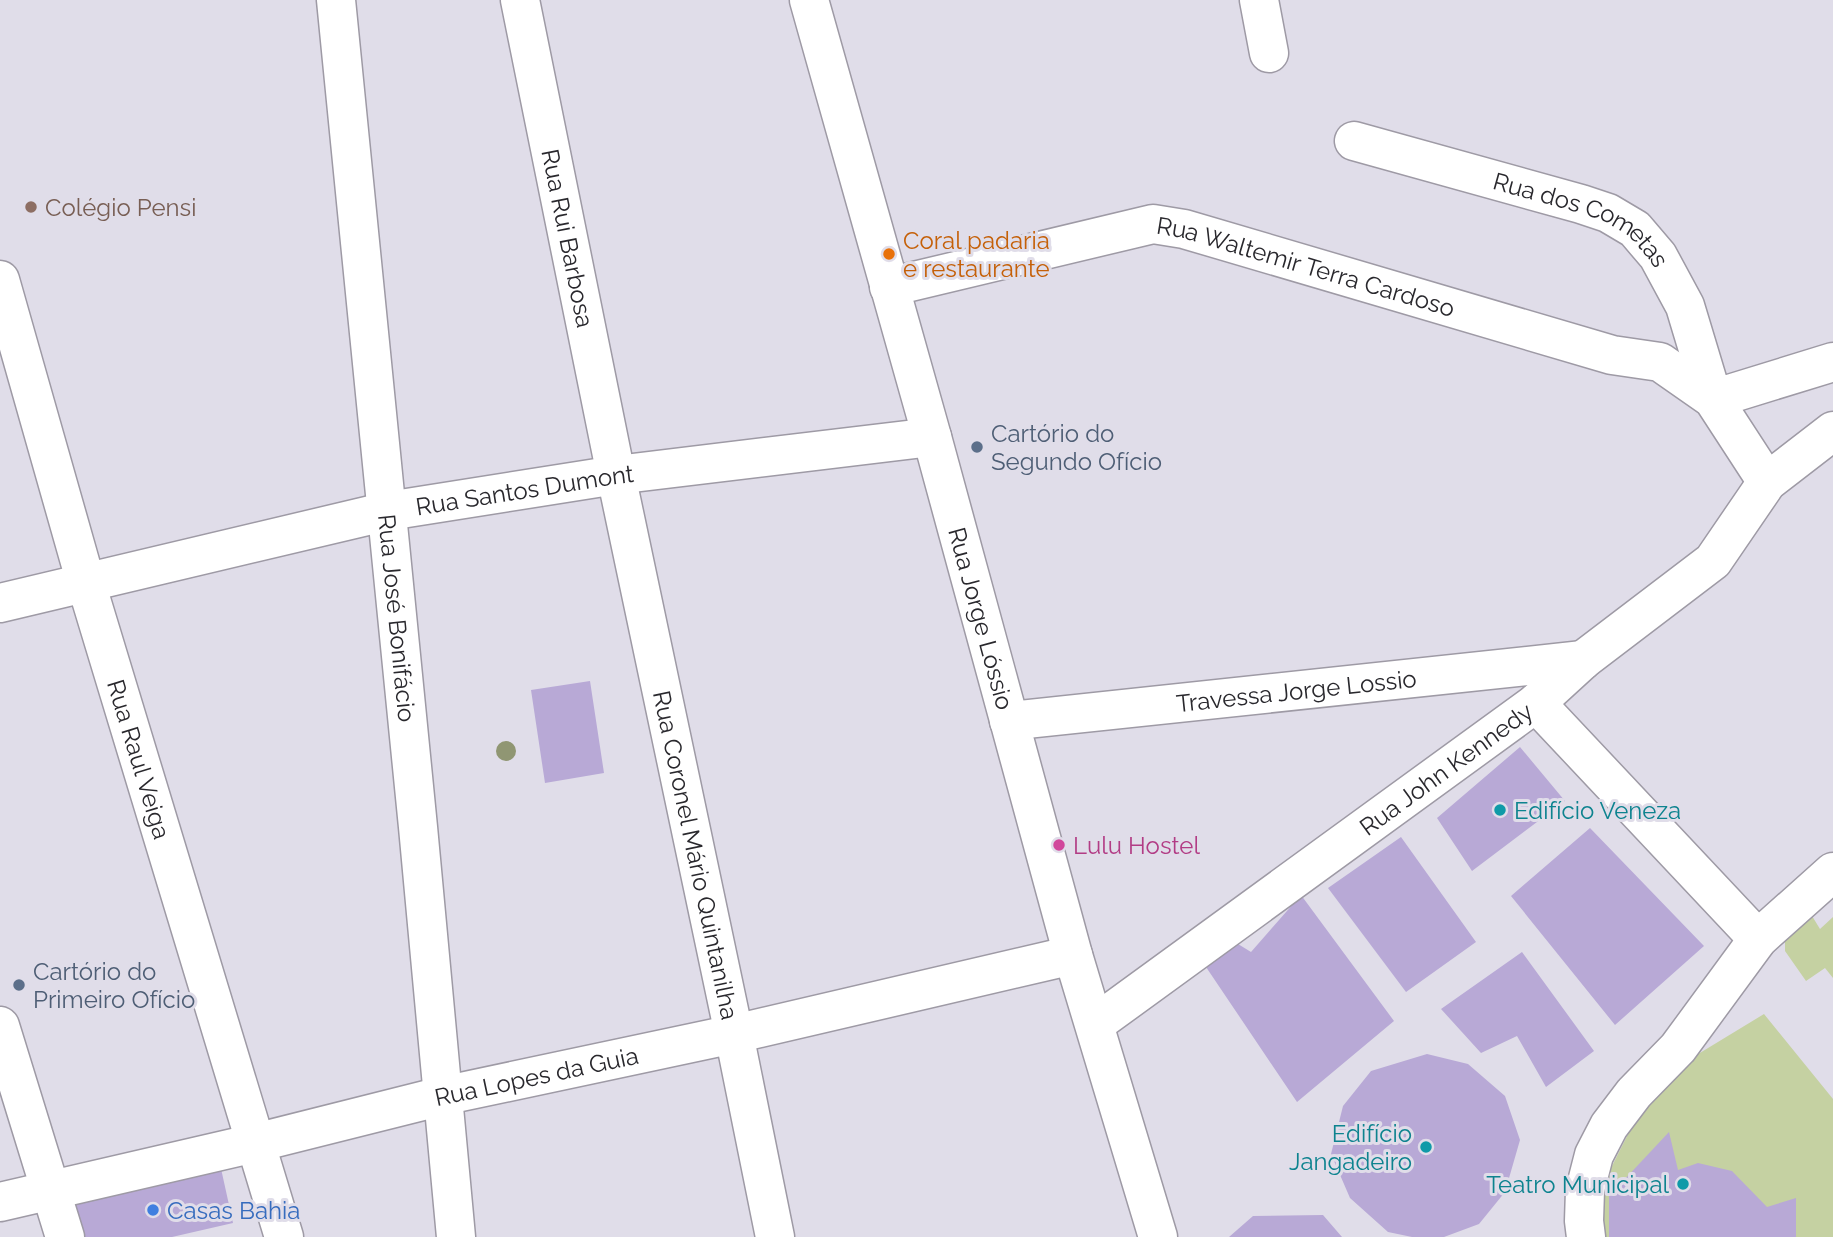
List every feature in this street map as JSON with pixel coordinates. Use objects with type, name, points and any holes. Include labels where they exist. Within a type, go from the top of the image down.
[{"type":"street","name":"Rua José Bonifácio","points":[[336,0],[388,511],[456,1237]]},
{"type":"street","name":"Rua Rui Barbosa","points":[[520,0],[616,475]]},
{"type":"street","name":"Rua Jorge Lóssio","points":[[808,0],[932,437],[1073,956],[1158,1237]]},
{"type":"street","points":[[1259,0],[1269,53]]},
{"type":"street","name":"Rua dos Cometas","points":[[1354,141],[1581,204],[1608,213],[1635,229],[1658,256],[1685,306],[1713,399]]},
{"type":"street","name":"Rua Waltemir Terra Cardoso","points":[[889,287],[1153,225],[1184,229],[1612,355],[1660,362],[1713,399],[1767,482]]},
{"type":"street","name":"Rua Raul Veiga","points":[[0,280],[86,583],[284,1237]]},
{"type":"street","points":[[1713,399],[1833,362]]},
{"type":"street","name":"Rua John Kennedy","points":[[1095,1024],[1536,703],[1583,660],[1713,561],[1767,482],[1833,431]]},
{"type":"street","name":"Rua Santos Dumont","points":[[0,603],[388,511],[616,475],[932,437]]},
{"type":"street","name":"Rua Coronel Mário Quintanilha","points":[[616,475],[775,1237]]},
{"type":"street","name":"Travessa Jorge Lossio","points":[[1009,722],[1583,660]]},
{"type":"street","points":[[1536,703],[1758,939]]},
{"type":"street","points":[[1586,1237],[1586,1190],[1594,1155],[1609,1126],[1634,1093],[1678,1048],[1758,939],[1833,872]]},
{"type":"street","name":"Rua Lopes da Guia","points":[[0,1202],[442,1096],[734,1034],[1073,956]]},
{"type":"street","points":[[0,1026],[65,1237]]},
{"type":"green space","points":[[1809,911],[1820,929],[1833,917],[1833,978],[1825,968],[1806,981],[1785,951],[1785,932]]},
{"type":"green space","points":[[1764,1014],[1833,1099],[1833,1237],[1603,1237],[1598,1194],[1631,1128],[1662,1076]]},
{"type":"building","points":[[590,681],[604,773],[545,783],[531,690]]},
{"type":"building","name":"Edifício Veneza","points":[[1520,747],[1565,801],[1472,871],[1437,818]]},
{"type":"building","points":[[1590,828],[1704,946],[1615,1025],[1511,896]]},
{"type":"building","points":[[1401,837],[1476,942],[1406,992],[1328,888]]},
{"type":"building","points":[[1301,895],[1394,1021],[1297,1102],[1206,967],[1238,944],[1251,952]]},
{"type":"building","points":[[1522,952],[1594,1051],[1546,1087],[1517,1036],[1481,1053],[1441,1009]]},
{"type":"building","name":"Edifício Jangadeiro","points":[[1427,1054],[1468,1064],[1505,1096],[1520,1140],[1505,1192],[1479,1224],[1444,1237],[1412,1237],[1388,1232],[1350,1198],[1331,1154],[1343,1106],[1371,1071]]},
{"type":"building","name":"Teatro Municipal","points":[[1669,1132],[1678,1170],[1698,1163],[1732,1171],[1767,1207],[1796,1198],[1796,1237],[1609,1237],[1609,1196]]},
{"type":"building","name":"Casas Bahia","points":[[220,1164],[233,1223],[172,1237],[82,1237],[73,1196]]},
{"type":"building","points":[[1323,1215],[1342,1237],[1229,1237],[1253,1216]]},
{"type":"place","name":"Colégio Pensi","points":[[31,207]]},
{"type":"place","name":"Coral padaria e restaurante","points":[[889,254]]},
{"type":"place","name":"Cartório do Segundo Ofício","points":[[977,447]]},
{"type":"place","name":"Edifício Veneza","points":[[1500,810]]},
{"type":"place","name":"Lulu Hostel","points":[[1059,845]]},
{"type":"place","name":"Cartório do Primeiro Ofício","points":[[19,985]]},
{"type":"place","name":"Edifício Jangadeiro","points":[[1426,1147]]},
{"type":"place","name":"Teatro Municipal","points":[[1683,1184]]},
{"type":"place","name":"Casas Bahia","points":[[153,1210]]}]
